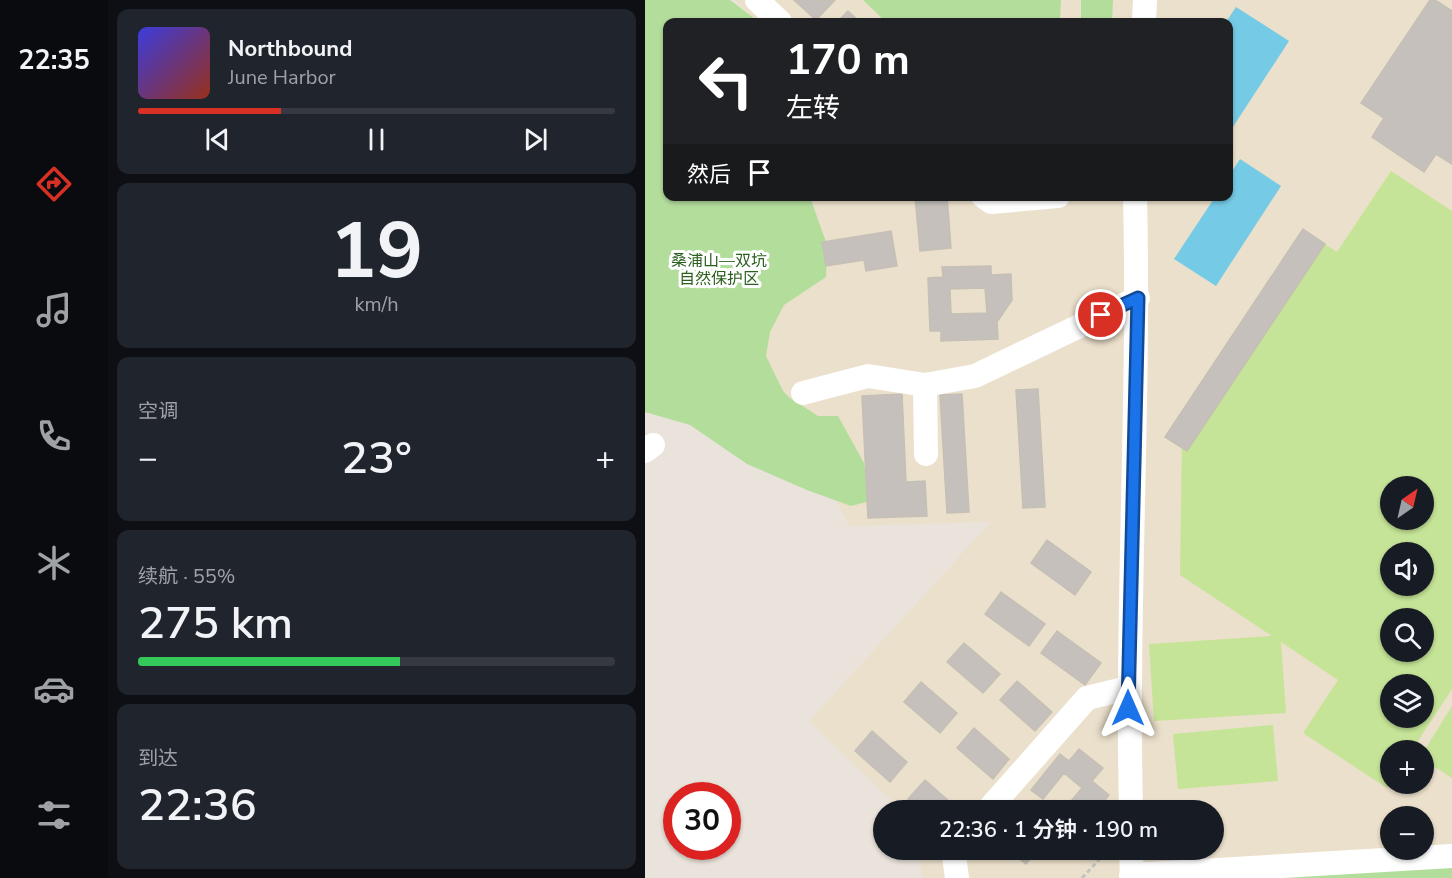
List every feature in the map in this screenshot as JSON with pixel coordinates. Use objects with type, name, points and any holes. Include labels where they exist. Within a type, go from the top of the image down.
[{"type":"street","points":[[757,0],[776,18]]},
{"type":"street","points":[[1144,18],[1145,0]]},
{"type":"street","points":[[1131,800],[1128,688],[1138,298],[1135,201]]},
{"type":"street","points":[[803,393],[868,376],[925,385],[975,376],[1138,298]]},
{"type":"street","points":[[925,385],[926,454]]},
{"type":"street","points":[[997,800],[1087,698],[1128,688]]},
{"type":"street","points":[[1131,860],[1131,876],[1452,856]]},
{"type":"street","points":[[955,860],[957,878]]},
{"type":"path","points":[[1082,878],[1099,860]]},
{"type":"shaded area","points":[[734,0],[1452,0],[1452,878],[923,878],[919,860],[1224,860],[1224,800],[891,800],[809,721],[991,522],[849,526],[732,289],[751,201],[1233,201],[1233,18],[750,18]]},
{"type":"green space","name":"桑浦山—双坑 自然保护区","points":[[645,0],[730,0],[754,18],[663,18],[663,201],[811,201],[827,245],[826,277],[784,305],[770,332],[766,356],[783,391],[790,398],[818,416],[838,416],[864,463],[870,501],[851,506],[807,490],[747,464],[690,425],[645,412]]},
{"type":"green space","points":[[863,0],[1061,0],[1060,18],[882,18]]},
{"type":"green space","points":[[1081,0],[1113,0],[1112,18],[1081,18]]},
{"type":"green space","points":[[1391,171],[1452,211],[1452,689],[1434,716],[1434,674],[1380,674],[1380,728],[1426,728],[1419,740],[1380,740],[1380,783],[1303,733],[1338,680],[1281,642],[1286,713],[1154,721],[1149,644],[1272,636],[1180,575],[1182,440],[1315,238],[1337,252]]},
{"type":"green space","points":[[1452,706],[1452,778],[1434,766],[1434,740],[1431,740]]},
{"type":"green space","points":[[1273,725],[1278,781],[1178,789],[1173,734]]},
{"type":"green space","points":[[1452,860],[1452,878],[1211,878]]},
{"type":"water","points":[[1236,7],[1289,41],[1233,127],[1233,18],[1229,18]]},
{"type":"water","points":[[1240,159],[1281,186],[1216,286],[1174,259],[1212,201],[1233,201],[1233,170]]},
{"type":"building","points":[[794,0],[835,0],[818,18],[814,18]]},
{"type":"building","points":[[1430,0],[1435,0],[1452,11],[1452,164],[1436,154],[1424,172],[1372,137],[1384,118],[1361,103]]},
{"type":"building","points":[[848,11],[856,18],[841,18]]},
{"type":"building","points":[[915,201],[947,201],[951,248],[920,251]]},
{"type":"building","points":[[1303,229],[1325,244],[1187,451],[1165,437]]},
{"type":"building","points":[[891,231],[897,266],[866,271],[864,260],[826,266],[822,242]]},
{"type":"building","points":[[991,266],[991,275],[1011,274],[1012,300],[997,322],[998,339],[941,341],[941,331],[930,331],[928,278],[943,277],[942,267]],"holes":[[[985,288],[987,313],[951,314],[950,289]]]},
{"type":"building","points":[[1038,389],[1045,507],[1023,508],[1016,390]]},
{"type":"building","points":[[902,394],[906,482],[925,481],[927,516],[868,518],[862,396]]},
{"type":"building","points":[[962,394],[969,512],[947,513],[940,395]]},
{"type":"building","points":[[1047,540],[1091,572],[1075,595],[1031,563]]},
{"type":"building","points":[[1001,592],[1045,624],[1029,646],[985,614]]},
{"type":"building","points":[[1057,631],[1101,663],[1085,685],[1041,653]]},
{"type":"building","points":[[964,643],[1000,674],[983,693],[947,662]]},
{"type":"building","points":[[1017,681],[1052,712],[1035,731],[1000,700]]},
{"type":"building","points":[[921,682],[957,713],[940,733],[904,702]]},
{"type":"building","points":[[974,728],[1009,759],[993,779],[957,748]]},
{"type":"building","points":[[872,731],[907,762],[890,782],[855,751]]},
{"type":"building","points":[[1079,749],[1103,768],[1092,781],[1109,795],[1105,800],[1072,800],[1082,788],[1064,773],[1043,799],[1031,790],[1060,754],[1069,761]]},
{"type":"building","points":[[925,780],[948,800],[909,800]]},
{"type":"route","points":[[1101,315],[1138,298],[1128,708]]}]
